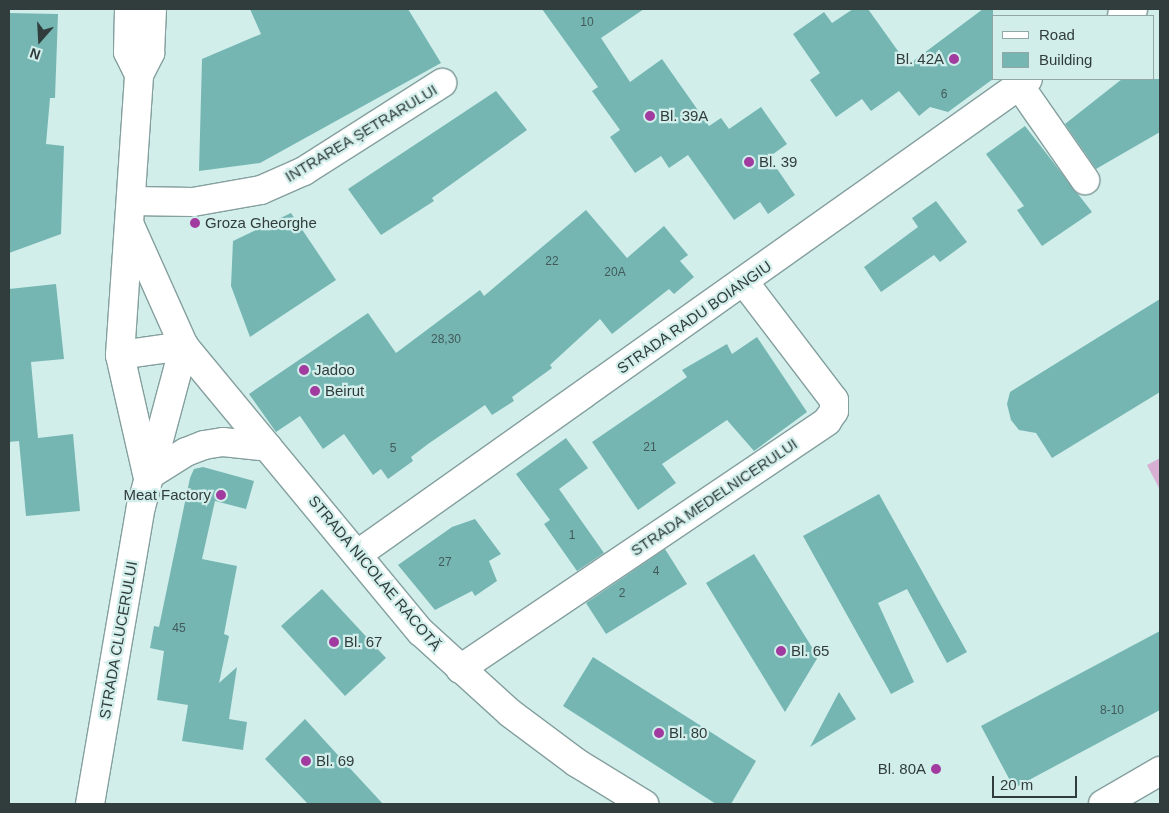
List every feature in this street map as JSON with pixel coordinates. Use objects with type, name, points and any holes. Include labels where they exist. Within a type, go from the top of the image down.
[{"type":"street","name":"STRADA CLUCERULUI","points":[[129,9],[128,52],[139,75]]},
{"type":"street","name":"STRADA CLUCERULUI","points":[[148,476],[120,355],[139,75],[150,53],[152,9]]},
{"type":"street","points":[[1023,82],[1085,180]]},
{"type":"street","name":"STRADA RADU BOIANGIU","points":[[358,554],[859,202],[1023,82]]},
{"type":"street","name":"INTRAREA ȘETRARULUI","points":[[130,213],[261,190],[304,171],[442,83]]},
{"type":"street","name":"STRADA CLUCERULUI","points":[[90,804],[148,476],[184,346],[130,213]]},
{"type":"street","name":"STRADA MEDELNICERULUI","points":[[460,670],[827,421],[834,411],[834,400],[744,282]]},
{"type":"street","points":[[120,355],[184,346]]},
{"type":"street","name":"STRADA NICOLAE RACOTĂ","points":[[184,346],[421,632],[460,670],[510,713],[578,763],[644,804]]},
{"type":"street","points":[[148,476],[186,452],[204,445],[223,442],[268,447]]},
{"type":"street","points":[[1104,804],[1160,771]]},
{"type":"shaded area","points":[[1160,458],[1160,490],[1147,465]]},
{"type":"building","points":[[250,9],[408,9],[441,63],[260,163],[199,171],[202,59],[261,34]]},
{"type":"building","points":[[542,9],[644,9],[601,38],[630,82],[662,59],[709,126],[721,118],[729,129],[761,107],[787,144],[769,157],[795,195],[768,214],[760,202],[734,220],[688,155],[669,168],[661,156],[635,173],[610,137],[620,130],[592,91],[598,87]]},
{"type":"building","name":"Bl. 42A","points":[[853,9],[868,9],[908,65],[983,9],[993,9],[992,80],[948,112],[930,107],[919,116],[899,91],[871,111],[862,99],[836,117],[810,80],[820,73],[793,34],[824,12],[832,23]]},
{"type":"building","points":[[9,13],[58,14],[55,98],[50,98],[46,144],[64,146],[61,234],[9,253]]},
{"type":"building","points":[[1160,79],[1160,132],[1096,169],[1065,124],[1121,80]]},
{"type":"building","points":[[496,91],[527,130],[432,198],[434,201],[381,235],[348,189]]},
{"type":"building","points":[[1025,126],[1092,212],[1042,246],[1017,210],[1024,206],[986,154]]},
{"type":"building","points":[[936,201],[967,242],[940,262],[934,255],[881,292],[864,267],[918,227],[912,218]]},
{"type":"building","points":[[586,210],[627,258],[664,226],[688,255],[680,261],[694,277],[674,294],[669,289],[612,334],[600,319],[550,365],[552,368],[512,397],[514,401],[492,415],[485,405],[428,444],[411,457],[413,461],[388,479],[381,469],[373,475],[344,434],[323,449],[300,416],[276,432],[249,394],[368,313],[396,353],[480,290],[484,296]]},
{"type":"building","points":[[291,213],[336,280],[250,337],[231,286],[233,241]]},
{"type":"building","points":[[56,284],[64,359],[31,362],[38,438],[73,434],[80,511],[26,516],[19,441],[9,442],[9,289]]},
{"type":"building","points":[[1160,299],[1160,392],[1052,458],[1036,433],[1019,430],[1011,420],[1007,404],[1010,392]]},
{"type":"building","points":[[757,337],[807,412],[754,451],[727,420],[662,464],[676,483],[638,510],[592,442],[687,377],[682,370],[727,344],[732,354]]},
{"type":"building","points":[[566,438],[588,468],[559,489],[604,553],[577,571],[544,524],[550,520],[516,474]]},
{"type":"building","points":[[203,467],[254,481],[246,509],[215,501],[202,559],[237,566],[224,634],[229,636],[219,683],[237,667],[229,719],[247,722],[243,750],[182,741],[188,705],[157,700],[164,651],[150,648],[154,626],[159,627],[190,478],[194,469]]},
{"type":"building","points":[[879,494],[967,652],[947,663],[907,589],[878,603],[914,682],[891,694],[803,536]]},
{"type":"building","points":[[475,519],[501,554],[489,561],[497,581],[475,596],[472,591],[435,610],[398,565],[452,527]]},
{"type":"building","points":[[665,549],[687,584],[606,634],[586,603]]},
{"type":"building","name":"Bl. 65","points":[[754,554],[818,657],[785,712],[706,583]]},
{"type":"building","name":"Bl. 67","points":[[322,589],[386,658],[345,696],[281,626]]},
{"type":"building","points":[[1160,631],[1160,710],[1014,788],[981,726]]},
{"type":"building","name":"Bl. 80","points":[[593,657],[756,761],[731,804],[716,804],[563,706]]},
{"type":"building","points":[[839,692],[856,719],[810,747]]},
{"type":"building","name":"Bl. 69","points":[[305,719],[383,804],[308,804],[265,759]]},
{"type":"place","name":"Bl. 42A","points":[[954,59]]},
{"type":"place","name":"Bl. 39A","points":[[650,116]]},
{"type":"place","name":"Bl. 39","points":[[749,162]]},
{"type":"place","name":"Groza Gheorghe","points":[[195,223]]},
{"type":"place","name":"Jadoo","points":[[304,370]]},
{"type":"place","name":"Beirut","points":[[315,391]]},
{"type":"place","name":"Meat Factory","points":[[221,495]]},
{"type":"place","name":"Bl. 67","points":[[334,642]]},
{"type":"place","name":"Bl. 65","points":[[781,651]]},
{"type":"place","name":"Bl. 80","points":[[659,733]]},
{"type":"place","name":"Bl. 69","points":[[306,761]]},
{"type":"place","name":"Bl. 80A","points":[[936,769]]}]
